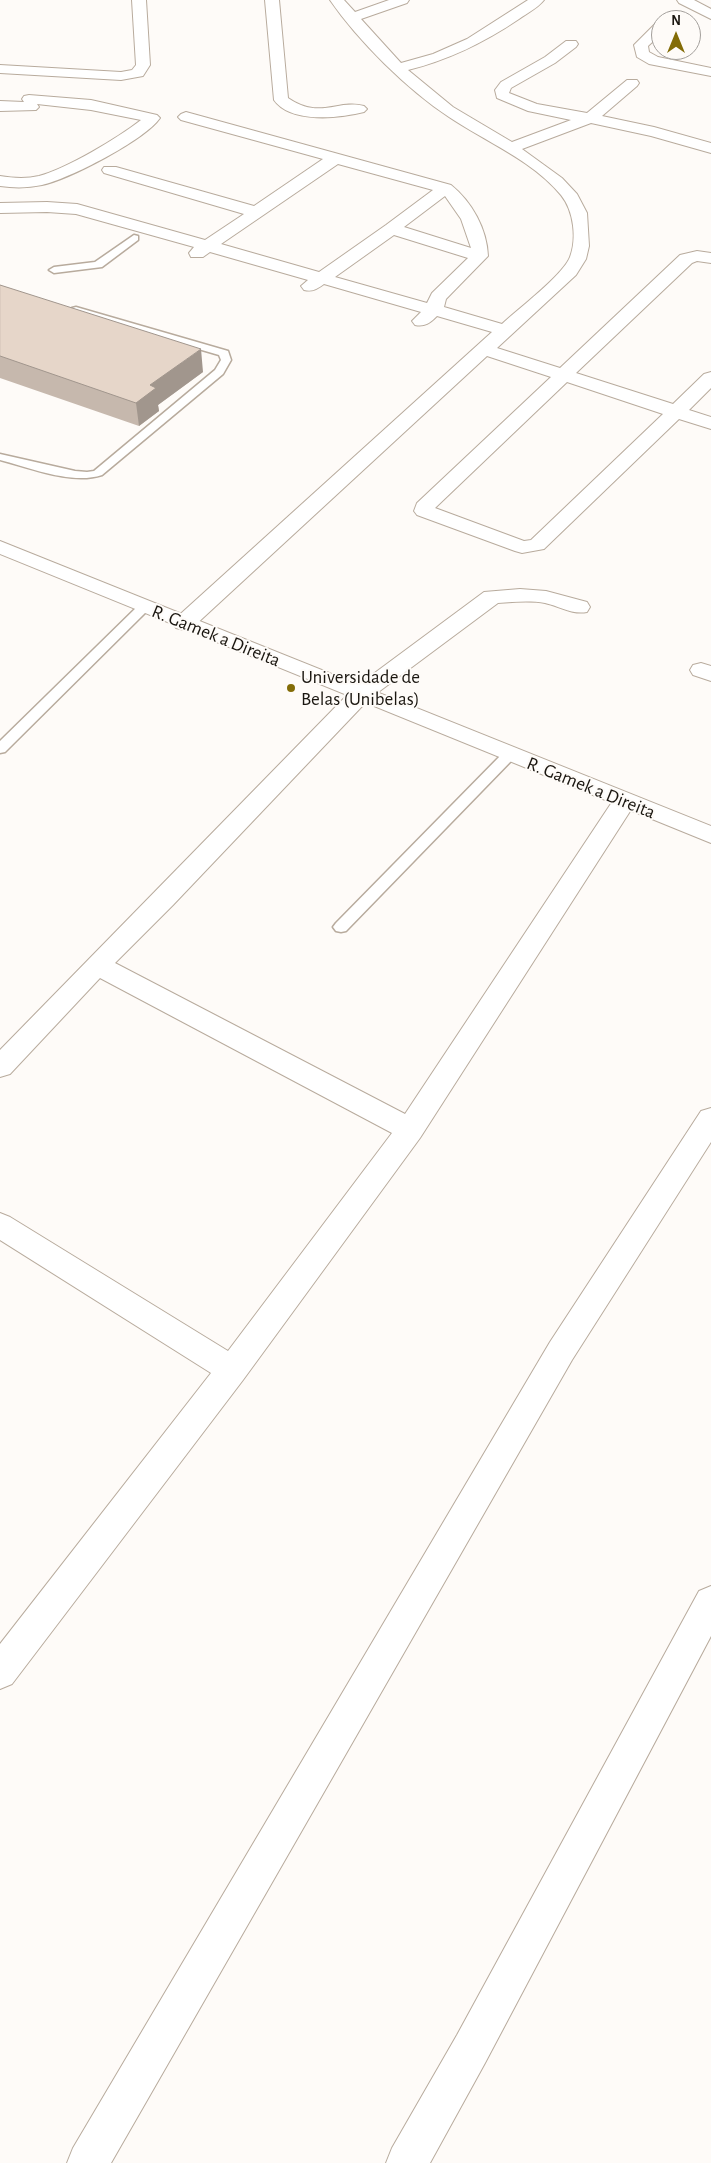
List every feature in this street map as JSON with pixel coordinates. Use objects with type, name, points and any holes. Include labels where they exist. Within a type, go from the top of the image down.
[{"type":"street","points":[[0,69],[121,76],[137,74],[141,70],[142,65],[139,0]]},
{"type":"street","points":[[272,0],[273,21],[282,77],[281,100],[290,108],[307,113],[359,109]]},
{"type":"street","points":[[184,624],[570,271],[578,262],[581,252],[576,206],[560,186],[529,160],[458,117],[414,83],[337,0]]},
{"type":"street","points":[[352,17],[402,0]]},
{"type":"street","points":[[399,68],[441,58],[491,32],[537,0]]},
{"type":"street","points":[[685,1],[711,15]]},
{"type":"street","points":[[651,35],[641,45],[642,54],[651,59]]},
{"type":"street","points":[[571,44],[550,60],[506,85],[502,90],[502,95],[511,101],[532,107],[654,132],[711,148]]},
{"type":"street","points":[[652,60],[711,72]]},
{"type":"street","points":[[30,103],[45,71]]},
{"type":"street","points":[[510,148],[590,118],[632,83]]},
{"type":"street","points":[[30,103],[39,120]]},
{"type":"street","points":[[0,106],[30,103],[91,105],[152,118],[126,137],[68,169],[45,179],[29,183],[0,181]]},
{"type":"street","points":[[186,117],[445,188],[459,201],[479,240],[480,256],[420,322]]},
{"type":"street","points":[[0,220],[79,223],[134,238],[202,250],[334,159]]},
{"type":"street","points":[[110,170],[256,212]]},
{"type":"street","points":[[312,283],[392,229],[445,188]]},
{"type":"street","points":[[0,208],[47,207],[77,209],[202,250],[312,283],[420,322],[494,340],[571,369],[683,406],[711,423]]},
{"type":"street","points":[[392,229],[480,256]]},
{"type":"street","points":[[711,258],[697,256],[686,259],[424,507],[424,511],[522,547],[537,545],[711,378]]},
{"type":"street","points":[[312,283],[411,303],[436,303],[494,340]]},
{"type":"street","points":[[395,314],[411,303]]},
{"type":"street","points":[[683,406],[711,406]]},
{"type":"street","name":"R. Gamek a Direita","points":[[0,547],[184,624],[624,802],[711,835]]},
{"type":"street","points":[[0,1067],[360,694],[492,597],[520,595],[546,597],[579,607]]},
{"type":"street","points":[[0,1672],[232,1370],[410,1130],[624,802]]},
{"type":"street","points":[[97,965],[410,1130]]},
{"type":"street","points":[[88,2163],[561,1351],[708,1128]]},
{"type":"street","points":[[0,1225],[232,1370]]},
{"type":"street","points":[[407,2163],[471,2049],[711,1602]]},
{"type":"lane","points":[[54,270],[98,266],[134,238]]},
{"type":"lane","points":[[0,457],[75,475],[88,476],[98,473],[219,372],[226,360],[224,353],[65,306]]},
{"type":"lane","points":[[0,749],[144,607]]},
{"type":"lane","points":[[341,926],[510,755]]},
{"type":"building","points":[[0,285],[201,349],[150,385],[156,388],[136,403],[0,356]]},
{"type":"place","name":"Universidade de Belas (Unibelas)","points":[[291,688]]}]
